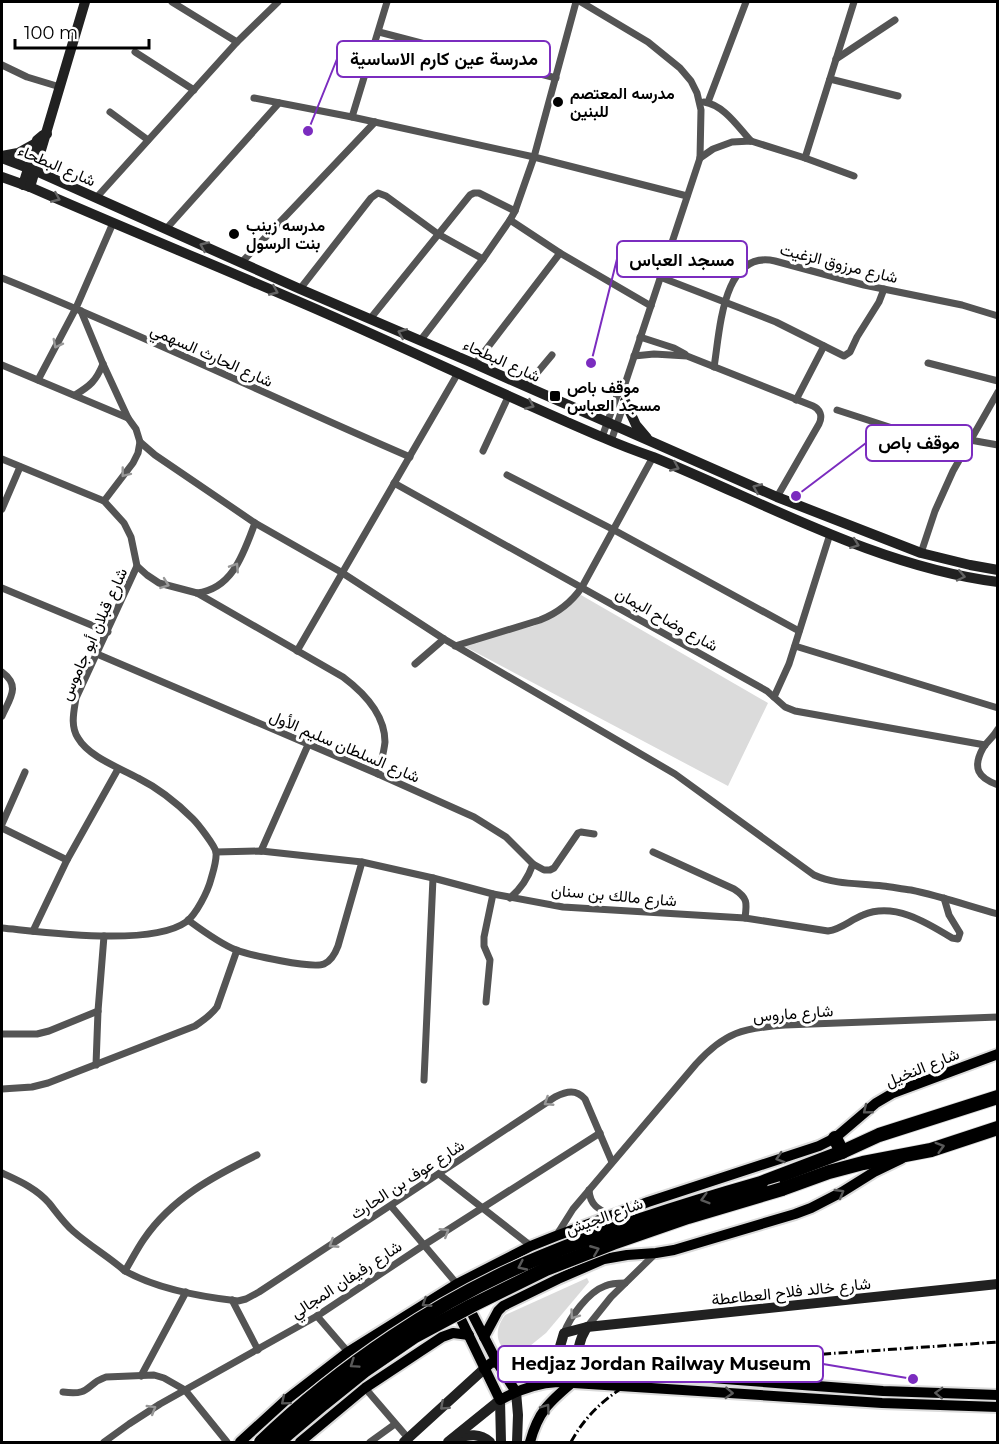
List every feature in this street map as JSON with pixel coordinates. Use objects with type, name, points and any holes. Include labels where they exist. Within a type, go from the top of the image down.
[{"type":"highway","name":"شارع الجيش","points":[[261,1443],[286,1418],[344,1370],[439,1307],[539,1258],[684,1205],[761,1183],[842,1152],[879,1135],[998,1097]]},
{"type":"highway","name":"شارع الجيش","points":[[278,1443],[364,1371],[415,1336],[546,1269],[687,1217],[782,1189],[813,1177],[846,1167],[942,1147],[998,1128]]},
{"type":"highway","points":[[835,1138],[842,1152]]},
{"type":"main road","name":"شارع النخيل","points":[[240,1443],[286,1400],[348,1352],[457,1284],[531,1246],[610,1215],[813,1148],[835,1138],[868,1109],[893,1093],[998,1053]]},
{"type":"main road","points":[[484,1337],[503,1306],[548,1283],[604,1259],[656,1253],[692,1245],[803,1211],[913,1154]]},
{"type":"main road","points":[[457,1284],[497,1362],[516,1392]]},
{"type":"main road","points":[[446,1290],[500,1400],[516,1392],[546,1383],[573,1382],[882,1403],[998,1407]]},
{"type":"main road","points":[[300,1443],[365,1388],[442,1336],[453,1333],[469,1335]]},
{"type":"main road","points":[[484,1369],[497,1362],[535,1367],[578,1368],[883,1391],[998,1395]]},
{"type":"main road","points":[[530,1443],[536,1422],[543,1410],[553,1398],[573,1382]]},
{"type":"street","points":[[27,186],[47,134],[86,2]]},
{"type":"street","points":[[172,2],[237,42]]},
{"type":"street","points":[[96,198],[237,42],[278,2]]},
{"type":"street","points":[[352,117],[387,2]]},
{"type":"street","points":[[420,341],[483,259],[515,211],[534,157],[576,2]]},
{"type":"street","points":[[581,2],[664,53],[691,81],[704,102],[720,108],[751,141]]},
{"type":"street","points":[[612,425],[617,396],[624,387],[700,158],[704,102],[746,2]]},
{"type":"street","points":[[805,158],[854,2]]},
{"type":"street","points":[[836,59],[895,20]]},
{"type":"street","points":[[379,32],[556,78]]},
{"type":"street","points":[[135,52],[194,90]]},
{"type":"street","points":[[2,65],[27,77],[60,87]]},
{"type":"street","points":[[830,79],[898,96]]},
{"type":"street","points":[[254,98],[534,157],[687,196]]},
{"type":"street","points":[[166,228],[279,103]]},
{"type":"street","points":[[110,112],[148,140]]},
{"type":"street","points":[[241,263],[375,123]]},
{"type":"street","points":[[32,169],[36,143],[40,137],[47,134]]},
{"type":"street","points":[[700,158],[713,149],[732,142],[751,141],[854,176]]},
{"type":"street","points":[[2,157],[18,153],[36,143]]},
{"type":"street","name":"شارع البطحاء","points":[[2,157],[777,497],[925,554],[998,570]]},
{"type":"street","name":"شارع البطحاء","points":[[2,177],[324,313],[606,439],[830,534],[925,568],[998,582]]},
{"type":"street","points":[[300,289],[371,198],[378,193],[386,196],[438,234],[483,259]]},
{"type":"street","points":[[370,319],[474,193],[515,211]]},
{"type":"street","points":[[510,220],[560,253],[651,306]]},
{"type":"street","points":[[38,380],[79,309],[112,223]]},
{"type":"street","points":[[475,364],[560,253]]},
{"type":"street","name":"شارع مرزوق الزغيت","points":[[714,367],[725,302],[734,278],[741,269],[752,262],[763,260],[962,305],[998,316]]},
{"type":"street","points":[[660,277],[776,322],[842,356],[849,354],[884,289]]},
{"type":"street","name":"شارع الحارث السهمي","points":[[2,278],[79,309],[298,409],[410,457]]},
{"type":"street","points":[[79,309],[140,442],[133,463],[104,501]]},
{"type":"street","points":[[640,337],[674,348],[687,356],[818,409],[821,418],[818,427],[777,497]]},
{"type":"street","points":[[796,400],[824,346]]},
{"type":"street","points":[[634,356],[654,354],[687,356]]},
{"type":"street","points":[[526,386],[552,355]]},
{"type":"street","points":[[928,363],[998,381]]},
{"type":"street","points":[[75,395],[92,384],[103,364]]},
{"type":"street","points":[[2,365],[128,418]]},
{"type":"street","points":[[297,651],[458,373]]},
{"type":"street","points":[[606,439],[625,401],[624,387]]},
{"type":"street","points":[[925,568],[925,554],[935,511],[963,451],[998,392]]},
{"type":"street","points":[[483,451],[509,395]]},
{"type":"street","points":[[625,401],[636,425],[652,443]]},
{"type":"street","points":[[837,410],[963,451]]},
{"type":"street","points":[[970,440],[998,445]]},
{"type":"street","points":[[140,442],[154,455],[255,522],[341,572],[455,646],[675,774],[814,875],[837,882],[912,891],[998,914]]},
{"type":"street","points":[[455,646],[552,616],[568,604],[582,587],[653,457]]},
{"type":"street","name":"شارع قبلان أبو جاموس","points":[[2,459],[104,501],[124,523],[131,537],[138,566],[76,698],[74,726],[78,738],[88,750],[118,769],[139,778],[195,820],[216,852]]},
{"type":"street","points":[[2,509],[20,467]]},
{"type":"street","points":[[507,475],[614,530],[799,632]]},
{"type":"street","name":"شارع وضاح اليمان","points":[[394,483],[767,691],[785,707],[795,711],[985,745]]},
{"type":"street","points":[[197,593],[206,592],[222,583],[232,573],[244,551],[255,522]]},
{"type":"street","points":[[774,697],[795,646],[830,534]]},
{"type":"street","points":[[138,566],[159,583],[197,593],[342,677],[355,687],[365,696],[382,725],[385,745],[378,774]]},
{"type":"street","points":[[2,588],[108,632]]},
{"type":"street","points":[[415,664],[444,639]]},
{"type":"street","points":[[795,646],[998,708]]},
{"type":"street","name":"شارع السلطان سليم الأول","points":[[97,654],[474,817],[506,837],[533,864]]},
{"type":"street","points":[[2,672],[11,679],[13,686],[12,694],[2,716]]},
{"type":"street","points":[[998,729],[985,745],[978,765],[978,772],[982,778],[998,784]]},
{"type":"street","points":[[261,851],[308,745]]},
{"type":"street","points":[[33,931],[67,860],[118,769]]},
{"type":"street","points":[[26,772],[2,826],[67,860]]},
{"type":"street","points":[[510,898],[525,883],[533,864],[544,870],[550,870],[554,868],[576,835],[581,832],[594,834]]},
{"type":"street","name":"شارع مالك بن سنان","points":[[216,852],[261,851],[363,862],[510,898],[562,907],[745,918],[828,931],[837,930],[863,915],[887,911],[918,919],[958,939],[960,933],[944,898]]},
{"type":"street","points":[[2,928],[104,936],[146,935],[180,926],[188,920],[209,887],[216,852]]},
{"type":"street","points":[[653,852],[743,895],[746,902],[745,918]]},
{"type":"street","points":[[188,920],[237,950],[298,964],[311,966],[324,964],[333,957],[338,946],[363,862]]},
{"type":"street","points":[[424,1080],[433,878]]},
{"type":"street","points":[[486,1002],[490,960],[484,946],[484,937],[493,894]]},
{"type":"street","points":[[96,1065],[104,936]]},
{"type":"street","points":[[2,1089],[32,1087],[48,1083],[195,1026],[205,1020],[217,1006],[237,950]]},
{"type":"street","points":[[2,1034],[43,1033],[98,1011]]},
{"type":"street","name":"شارع ماروس","points":[[556,1236],[566,1217],[709,1049],[727,1037],[758,1027],[785,1025],[998,1017]]},
{"type":"street","name":"شارع عوف بن الحارث","points":[[232,1300],[252,1296],[565,1092],[576,1092],[585,1099],[612,1162]]},
{"type":"street","name":"شارع رفيفان المجالي","points":[[104,1443],[144,1414],[317,1316],[600,1133]]},
{"type":"street","points":[[125,1271],[144,1239],[171,1208],[204,1182],[257,1155]]},
{"type":"street","points":[[2,1173],[28,1185],[48,1202],[70,1229],[125,1271],[147,1281],[186,1292],[232,1300],[258,1350]]},
{"type":"street","points":[[439,1174],[531,1246]]},
{"type":"street","points":[[589,1190],[590,1199],[595,1206],[610,1215]]},
{"type":"street","points":[[391,1206],[457,1284]]},
{"type":"street","points":[[578,1368],[578,1347],[587,1327],[605,1304],[656,1253]]},
{"type":"street","points":[[559,1368],[559,1350],[574,1312],[596,1291],[608,1285],[625,1283]]},
{"type":"street","name":"شارع خالد فلاح العطاعطة","points":[[564,1334],[587,1327],[631,1329],[998,1284]]},
{"type":"street","points":[[141,1376],[186,1292]]},
{"type":"street","points":[[317,1316],[348,1352]]},
{"type":"street","points":[[365,1388],[406,1441],[484,1369]]},
{"type":"street","points":[[63,1392],[84,1392],[106,1377],[159,1376],[185,1390],[227,1443]]},
{"type":"street","points":[[516,1392],[517,1443]]},
{"type":"street","points":[[449,1442],[500,1400]]},
{"type":"street","points":[[500,1400],[501,1443]]},
{"type":"street","points":[[370,1443],[395,1424]]},
{"type":"street","points":[[449,1442],[470,1435],[484,1437],[490,1443]]},
{"type":"shaded area","points":[[581,595],[768,703],[728,786],[460,644],[534,626]]},
{"type":"shaded area","points":[[587,1278],[589,1282],[546,1333],[515,1358],[504,1349],[498,1339],[498,1334],[505,1315]]},
{"type":"railway","points":[[571,1442],[580,1427],[603,1402],[647,1375],[680,1364],[998,1342]]},
{"type":"place","name":"مدرسه المعتصم للبنين","points":[[558,102]]},
{"type":"place","name":"مدرسة عين كارم الاساسية","points":[[308,131]]},
{"type":"place","name":"مدرسه زينب بنت الرسول","points":[[234,234]]},
{"type":"place","name":"مسجد العباس","points":[[591,363]]},
{"type":"place","name":"موقف باص مسجد العباس","points":[[555,396]]},
{"type":"place","name":"موقف باص","points":[[796,496]]},
{"type":"place","name":"Hedjaz Jordan Railway Museum","points":[[913,1379]]}]
